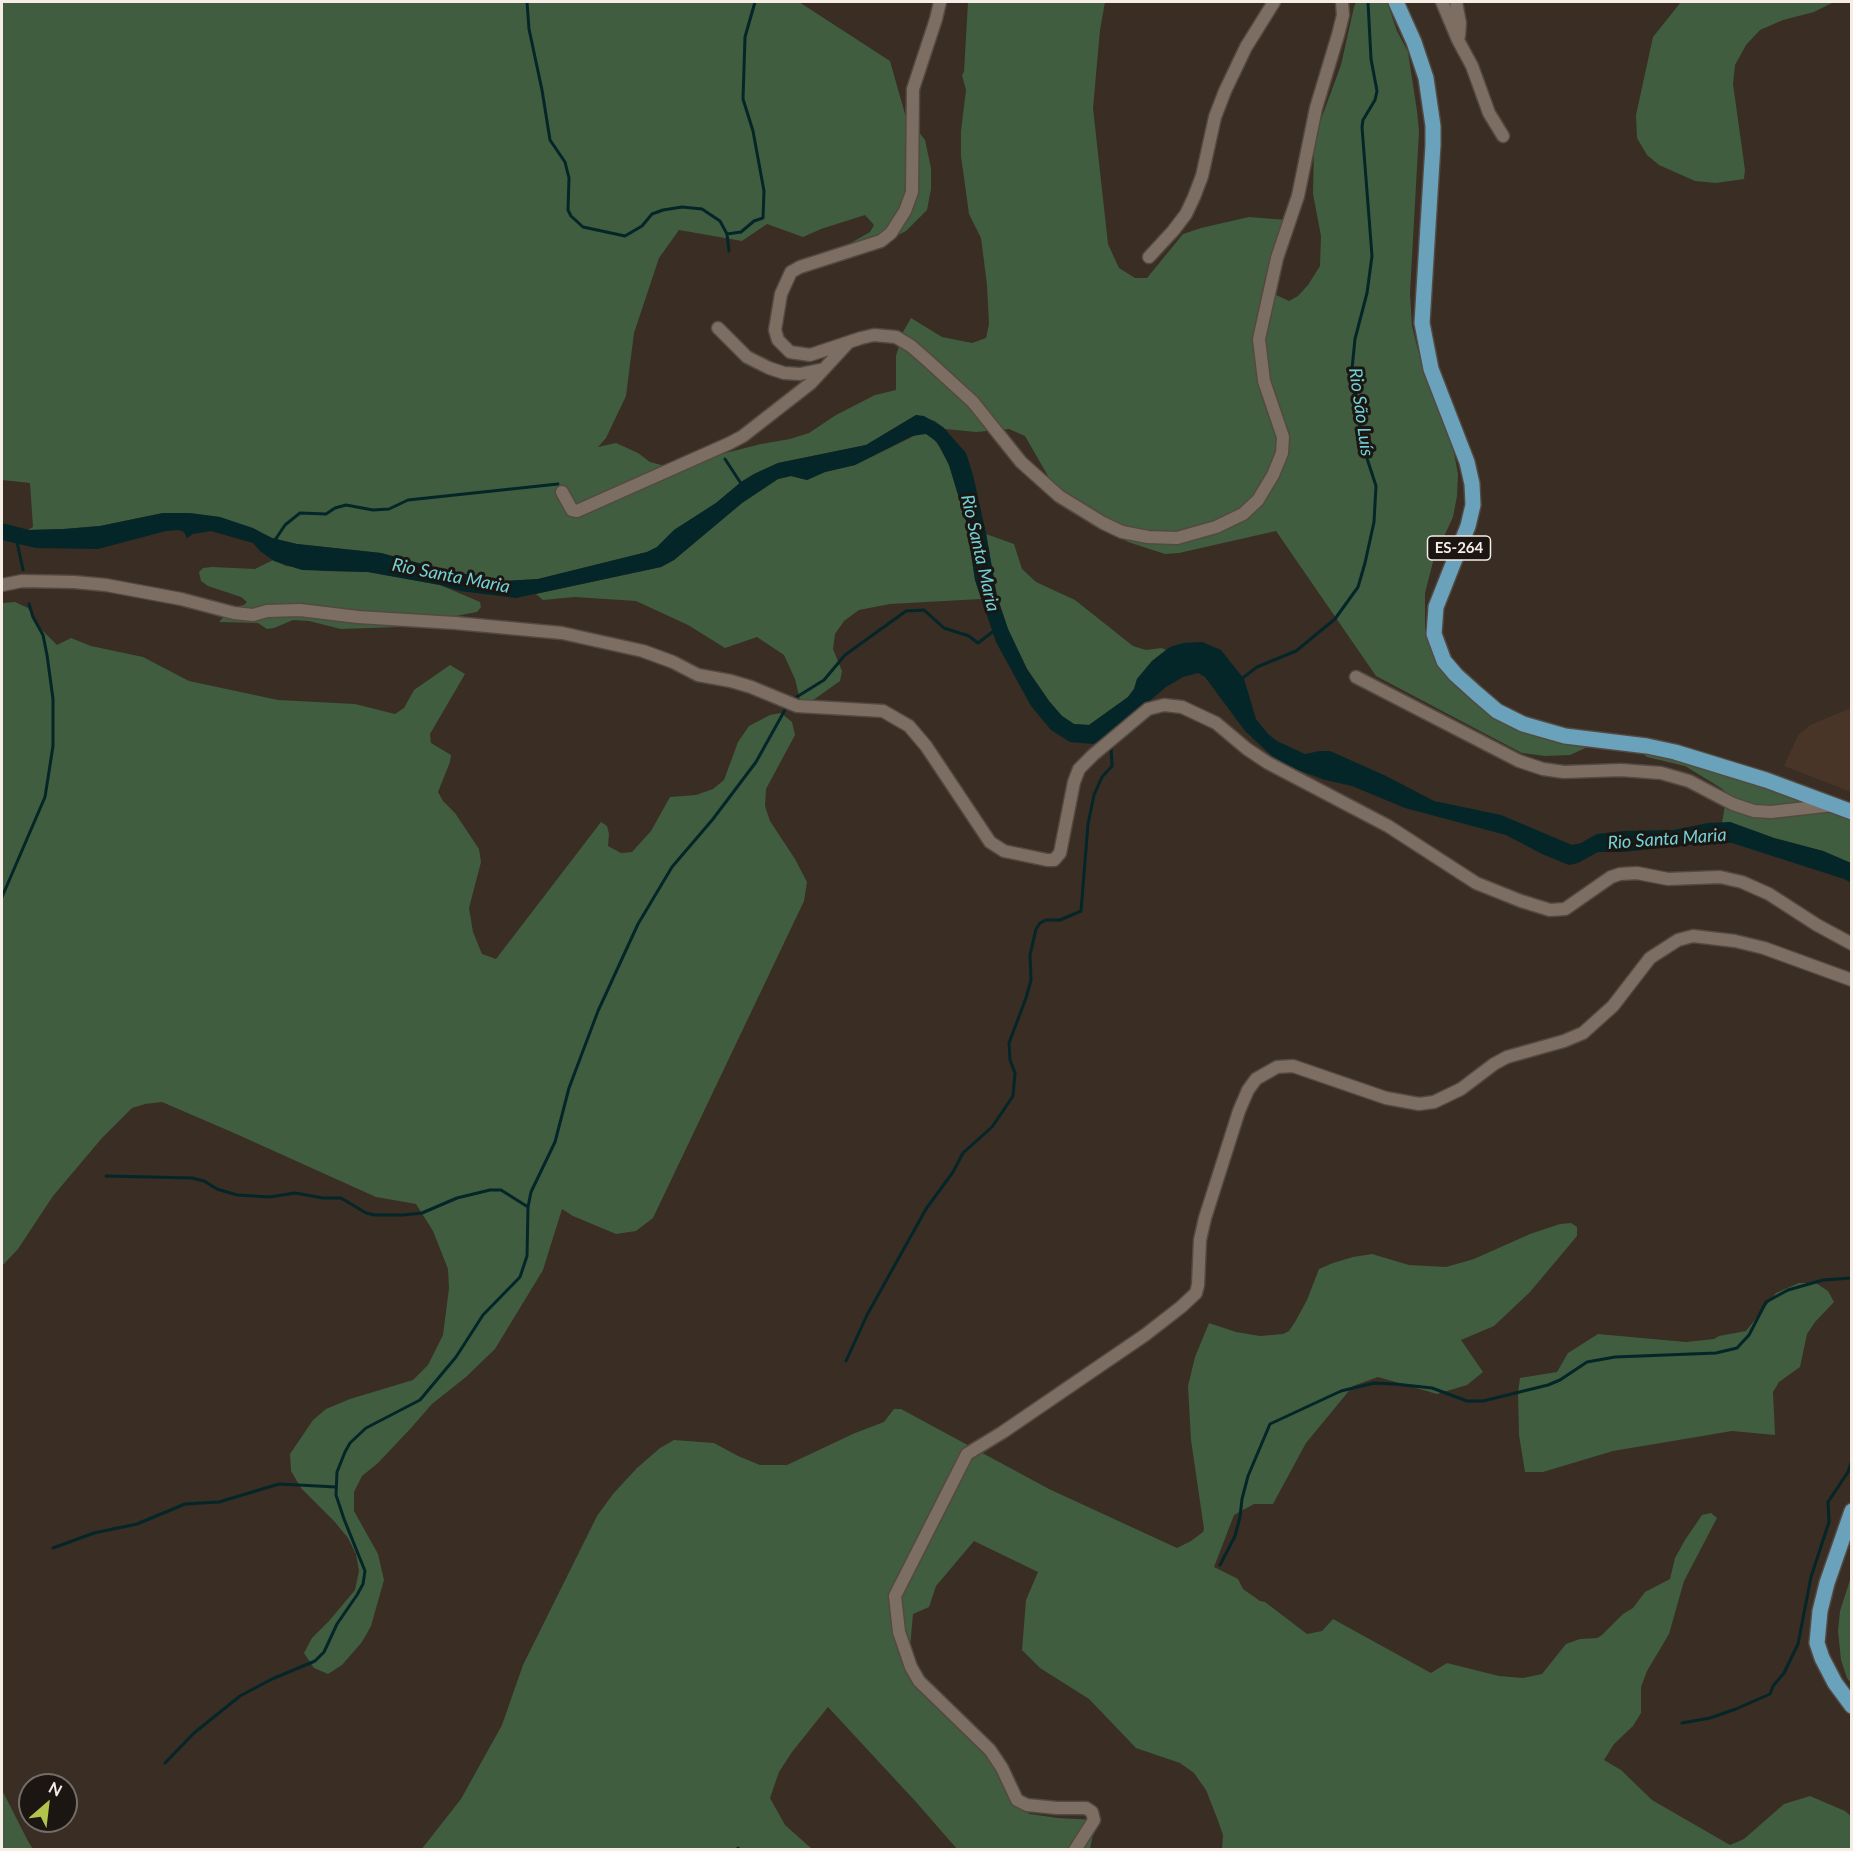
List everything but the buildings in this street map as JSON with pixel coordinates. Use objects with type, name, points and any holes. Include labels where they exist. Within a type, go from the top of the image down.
[{"type":"main road","name":"ES-264","points":[[1396,2],[1414,42],[1426,78],[1431,104],[1433,145],[1422,323],[1431,369],[1467,462],[1473,484],[1473,505],[1468,526],[1436,607],[1434,634],[1444,661],[1455,675],[1497,711],[1522,724],[1565,736],[1647,746],[1675,752],[1766,780],[1851,812]]},
{"type":"main road","points":[[1851,1511],[1827,1582],[1820,1611],[1817,1643],[1822,1658],[1851,1706]]},
{"type":"street","points":[[940,2],[913,89],[912,192],[904,211],[891,233],[880,241],[796,269],[786,280],[781,294],[775,330],[778,340],[784,348],[797,355],[810,355],[874,335],[896,337],[911,346],[973,402],[1020,462],[1059,496],[1102,524],[1122,532],[1148,537],[1177,538],[1216,527],[1243,514],[1258,500],[1273,476],[1282,453],[1283,437],[1264,381],[1259,339],[1276,258],[1298,196],[1312,138],[1316,108],[1341,25],[1342,2]]},
{"type":"street","points":[[1149,257],[1186,214],[1202,176],[1215,117],[1225,91],[1246,47],[1274,2]]},
{"type":"street","points":[[1442,2],[1472,66],[1489,113],[1503,136]]},
{"type":"street","points":[[1456,2],[1460,23],[1458,40]]},
{"type":"street","points":[[718,328],[747,357],[769,368],[784,373],[800,374],[826,369]]},
{"type":"street","points":[[562,492],[572,510],[577,511],[730,443],[811,383],[849,342]]},
{"type":"street","points":[[2,585],[22,581],[106,585],[181,599],[234,613],[254,615],[267,611],[300,610],[358,617],[562,633],[644,651],[698,675],[751,687],[797,706],[883,711],[909,726],[926,746],[990,842],[1004,851],[1047,860],[1054,860],[1060,853],[1074,782],[1079,769],[1148,709],[1164,705],[1182,707],[1216,723],[1268,763],[1388,826],[1476,884],[1521,901],[1550,910],[1565,909],[1611,877],[1620,874],[1636,873],[1668,879],[1720,877],[1742,882],[1769,894],[1851,944]]},
{"type":"street","points":[[1356,677],[1519,761],[1543,769],[1564,772],[1621,770],[1661,773],[1689,781],[1733,804],[1755,811],[1772,812],[1834,805]]},
{"type":"street","points":[[1075,1850],[1094,1820],[1092,1812],[1086,1808],[1057,1809],[1027,1805],[1017,1800],[1002,1768],[990,1750],[919,1680],[911,1667],[899,1632],[896,1596],[967,1454],[1004,1432],[1145,1335],[1181,1308],[1196,1293],[1200,1240],[1205,1218],[1239,1111],[1248,1090],[1256,1079],[1276,1067],[1293,1066],[1386,1098],[1419,1104],[1434,1102],[1461,1089],[1507,1057],[1564,1041],[1582,1033],[1613,1006],[1650,958],[1678,940],[1693,936],[1735,941],[1764,948],[1851,980]]},
{"type":"shaded area","points":[[1851,708],[1851,792],[1784,766],[1798,735],[1810,725]]},
{"type":"green space","points":[[2,2],[799,2],[890,61],[905,114],[925,140],[931,168],[931,189],[927,210],[906,231],[850,259],[842,248],[870,232],[874,225],[865,215],[803,237],[767,224],[742,241],[679,230],[659,258],[634,333],[626,396],[606,438],[598,447],[616,443],[638,453],[650,462],[665,466],[809,433],[836,415],[875,395],[896,390],[896,356],[903,332],[911,318],[942,337],[972,343],[986,338],[989,324],[981,238],[969,214],[961,156],[961,131],[966,90],[962,75],[968,2],[1105,2],[1100,30],[1093,108],[1108,244],[1119,268],[1135,278],[1147,278],[1183,234],[1249,217],[1287,220],[1272,293],[1289,301],[1298,296],[1308,285],[1320,266],[1321,236],[1313,194],[1314,146],[1316,133],[1341,65],[1354,7],[1356,2],[1387,2],[1397,31],[1408,52],[1419,131],[1410,293],[1412,326],[1424,374],[1452,442],[1458,474],[1453,517],[1434,558],[1425,593],[1425,629],[1431,643],[1502,716],[1614,739],[1851,812],[1851,863],[1823,851],[1774,838],[1730,822],[1722,823],[1727,793],[1685,766],[1647,757],[1632,745],[1590,746],[1570,755],[1545,756],[1522,753],[1376,676],[1276,531],[1179,553],[1165,554],[1128,542],[1081,516],[1056,490],[1025,436],[1009,429],[976,432],[945,429],[935,421],[916,415],[866,445],[778,463],[754,474],[716,503],[674,530],[657,547],[647,552],[538,579],[504,581],[448,571],[381,553],[297,544],[272,538],[220,517],[189,513],[163,513],[100,526],[28,530],[33,527],[30,483],[2,480]]},
{"type":"green space","points":[[1681,2],[1834,2],[1814,12],[1783,20],[1760,30],[1746,45],[1735,65],[1733,84],[1745,170],[1744,179],[1716,183],[1695,181],[1659,165],[1647,155],[1637,138],[1636,115],[1653,37]]},
{"type":"green space","points":[[918,434],[932,437],[942,450],[949,465],[966,521],[975,580],[981,599],[890,604],[859,610],[844,621],[835,634],[833,649],[842,671],[840,681],[802,708],[795,679],[784,655],[757,637],[725,648],[688,625],[636,601],[575,597],[543,600],[536,594],[661,567],[674,560],[742,503],[778,479],[791,476],[807,480],[825,472],[855,465]]},
{"type":"green space","points":[[986,534],[1014,544],[1022,569],[1036,582],[1075,600],[1133,646],[1146,650],[1162,648],[1166,650],[1152,661],[1137,679],[1128,697],[1089,725],[1074,724],[1062,716],[1027,669],[1008,629],[997,597]]},
{"type":"green space","points":[[273,560],[286,566],[323,571],[368,572],[440,585],[480,602],[481,607],[477,612],[445,618],[428,626],[341,629],[309,621],[293,620],[267,629],[258,623],[219,622],[233,607],[244,605],[247,602],[241,597],[208,586],[201,581],[199,572],[203,568],[212,567],[255,569]]},
{"type":"green space","points":[[15,602],[28,608],[41,629],[57,645],[71,638],[91,646],[143,657],[189,681],[278,700],[355,704],[395,714],[404,708],[414,690],[450,665],[465,674],[430,734],[431,743],[451,755],[438,792],[479,849],[481,862],[469,908],[473,932],[482,954],[496,959],[601,822],[607,826],[608,846],[621,853],[632,852],[651,831],[670,797],[696,795],[713,789],[724,780],[738,742],[749,726],[770,715],[781,713],[792,722],[795,735],[766,789],[765,806],[770,821],[807,882],[804,901],[653,1218],[636,1231],[616,1234],[562,1209],[543,1270],[495,1349],[466,1377],[432,1404],[378,1463],[362,1476],[354,1492],[354,1511],[378,1554],[384,1580],[371,1626],[362,1642],[342,1665],[328,1674],[314,1668],[304,1653],[312,1638],[355,1590],[359,1571],[356,1554],[348,1538],[301,1488],[291,1471],[290,1454],[313,1420],[326,1409],[350,1399],[413,1380],[428,1365],[443,1335],[449,1288],[448,1269],[433,1231],[416,1204],[376,1197],[162,1102],[132,1108],[102,1138],[53,1196],[18,1249],[2,1266],[2,604]]},
{"type":"green space","points":[[1571,1223],[1577,1227],[1577,1236],[1530,1292],[1494,1326],[1461,1340],[1483,1372],[1467,1385],[1437,1394],[1378,1377],[1353,1386],[1306,1443],[1273,1504],[1254,1504],[1234,1515],[1214,1567],[1238,1579],[1243,1589],[1265,1602],[1307,1634],[1322,1631],[1333,1619],[1431,1673],[1447,1663],[1499,1676],[1523,1678],[1542,1674],[1566,1644],[1602,1635],[1623,1614],[1633,1608],[1645,1592],[1670,1579],[1675,1558],[1685,1540],[1702,1515],[1711,1513],[1717,1518],[1684,1581],[1669,1634],[1647,1671],[1641,1687],[1641,1713],[1633,1726],[1614,1744],[1604,1760],[1621,1770],[1652,1800],[1730,1845],[1744,1839],[1784,1804],[1810,1796],[1845,1811],[1852,1817],[1851,1849],[1222,1849],[1223,1835],[1217,1818],[1206,1790],[1194,1773],[1180,1763],[1136,1748],[1089,1699],[1040,1668],[1022,1650],[1026,1600],[1038,1572],[974,1541],[936,1586],[929,1607],[913,1614],[909,1660],[920,1678],[1008,1777],[1015,1806],[1030,1814],[1096,1820],[1090,1849],[957,1849],[828,1707],[779,1772],[770,1798],[785,1825],[812,1849],[421,1850],[461,1799],[502,1725],[523,1665],[597,1516],[637,1468],[660,1448],[674,1440],[714,1443],[760,1465],[787,1465],[884,1422],[894,1409],[901,1409],[1049,1489],[1177,1548],[1191,1541],[1204,1529],[1191,1440],[1188,1386],[1195,1357],[1209,1323],[1236,1332],[1260,1336],[1283,1334],[1289,1331],[1295,1322],[1307,1300],[1319,1269],[1333,1263],[1372,1254],[1409,1265],[1446,1267],[1474,1259],[1530,1234],[1560,1224]]},
{"type":"green space","points":[[1799,1283],[1816,1283],[1828,1291],[1834,1302],[1807,1334],[1800,1367],[1779,1382],[1773,1392],[1775,1435],[1732,1431],[1613,1451],[1543,1472],[1525,1472],[1519,1435],[1520,1378],[1557,1372],[1568,1353],[1598,1334],[1686,1342],[1714,1339],[1746,1331],[1776,1293]]},
{"type":"green space","points":[[1851,1577],[1851,1683],[1841,1660],[1838,1631],[1840,1611]]},
{"type":"green space","points":[[2,1790],[18,1821],[18,1833],[24,1833],[33,1849],[2,1849]]},
{"type":"water","name":"Rio Santa Maria","points":[[916,415],[924,416],[943,427],[966,453],[986,533],[997,596],[1008,629],[1027,669],[1049,701],[1062,716],[1074,724],[1089,725],[1128,697],[1137,679],[1152,661],[1170,647],[1183,643],[1202,642],[1221,650],[1244,679],[1256,719],[1268,734],[1277,741],[1305,754],[1330,751],[1434,801],[1501,815],[1572,845],[1597,834],[1674,830],[1708,823],[1730,822],[1774,838],[1823,851],[1851,863],[1851,883],[1732,843],[1716,842],[1623,852],[1598,852],[1578,863],[1569,865],[1506,835],[1405,808],[1352,786],[1325,780],[1293,768],[1272,756],[1245,731],[1205,677],[1198,673],[1183,677],[1166,687],[1108,736],[1093,744],[1070,742],[1051,730],[1031,706],[996,642],[975,580],[966,521],[949,465],[937,442],[926,434],[912,436],[855,465],[825,472],[807,480],[791,476],[778,479],[742,503],[674,560],[661,567],[516,598],[460,591],[440,585],[368,572],[302,570],[274,561],[253,543],[211,531],[193,534],[187,538],[184,532],[179,530],[166,531],[98,549],[36,548],[2,540],[2,523],[29,530],[64,529],[100,526],[163,513],[189,513],[220,517],[253,528],[272,538],[297,544],[381,553],[448,571],[504,581],[538,579],[647,552],[657,547],[674,530],[716,503],[754,474],[778,463],[866,445]]},
{"type":"waterway","points":[[527,2],[529,29],[550,140],[565,162],[569,178],[568,210],[571,216],[583,227],[625,236],[642,226],[652,214],[663,210],[682,207],[702,209],[720,221],[727,234],[729,251]]},
{"type":"waterway","points":[[727,234],[741,232],[754,221],[763,218],[764,191],[753,131],[743,99],[745,37],[755,2]]},
{"type":"waterway","name":"Rio São Luís","points":[[1240,680],[1257,667],[1296,651],[1335,619],[1358,587],[1374,522],[1376,486],[1363,446],[1352,369],[1355,339],[1367,293],[1372,256],[1362,127],[1377,91],[1371,59],[1368,2]]},
{"type":"waterway","points":[[725,459],[742,485]]},
{"type":"waterway","points":[[275,540],[285,525],[300,513],[326,514],[346,505],[373,510],[389,509],[408,500],[558,484]]},
{"type":"waterway","points":[[17,542],[23,570]]},
{"type":"waterway","points":[[2,897],[45,797],[53,746],[53,699],[47,655],[43,635],[29,604]]},
{"type":"waterway","points":[[795,698],[824,680],[845,655],[906,611],[924,610],[944,628],[969,636],[978,643],[995,630]]},
{"type":"waterway","points":[[165,1763],[194,1733],[240,1696],[272,1679],[315,1661],[324,1652],[337,1624],[363,1584],[365,1571],[336,1495],[337,1472],[345,1452],[350,1443],[366,1428],[420,1400],[456,1357],[483,1315],[520,1277],[527,1256],[528,1207],[531,1192],[555,1142],[569,1088],[598,1011],[638,924],[672,867],[713,819],[756,762],[786,708]]},
{"type":"waterway","points":[[846,1361],[867,1315],[926,1209],[953,1172],[963,1153],[992,1127],[1013,1096],[1015,1073],[1010,1060],[1009,1043],[1031,980],[1030,955],[1036,929],[1046,920],[1060,920],[1081,911],[1088,824],[1094,795],[1102,777],[1112,766],[1111,746]]},
{"type":"waterway","points":[[106,1176],[192,1178],[237,1195],[270,1197],[295,1193],[323,1198],[341,1198],[366,1213],[375,1215],[422,1213],[457,1198],[490,1190],[501,1190],[528,1207]]},
{"type":"waterway","points":[[1220,1565],[1235,1536],[1248,1476],[1270,1424],[1341,1391],[1374,1383],[1395,1384],[1432,1388],[1467,1401],[1483,1401],[1548,1385],[1587,1362],[1615,1357],[1716,1353],[1737,1348],[1749,1335],[1766,1302],[1788,1290],[1823,1280],[1852,1278]]},
{"type":"waterway","points":[[1682,1723],[1710,1718],[1770,1694],[1773,1686],[1784,1673],[1798,1644],[1811,1577],[1829,1522],[1828,1502],[1848,1472],[1852,1460]]},
{"type":"waterway","points":[[53,1548],[94,1533],[137,1524],[185,1504],[219,1502],[279,1484],[336,1487]]}]
